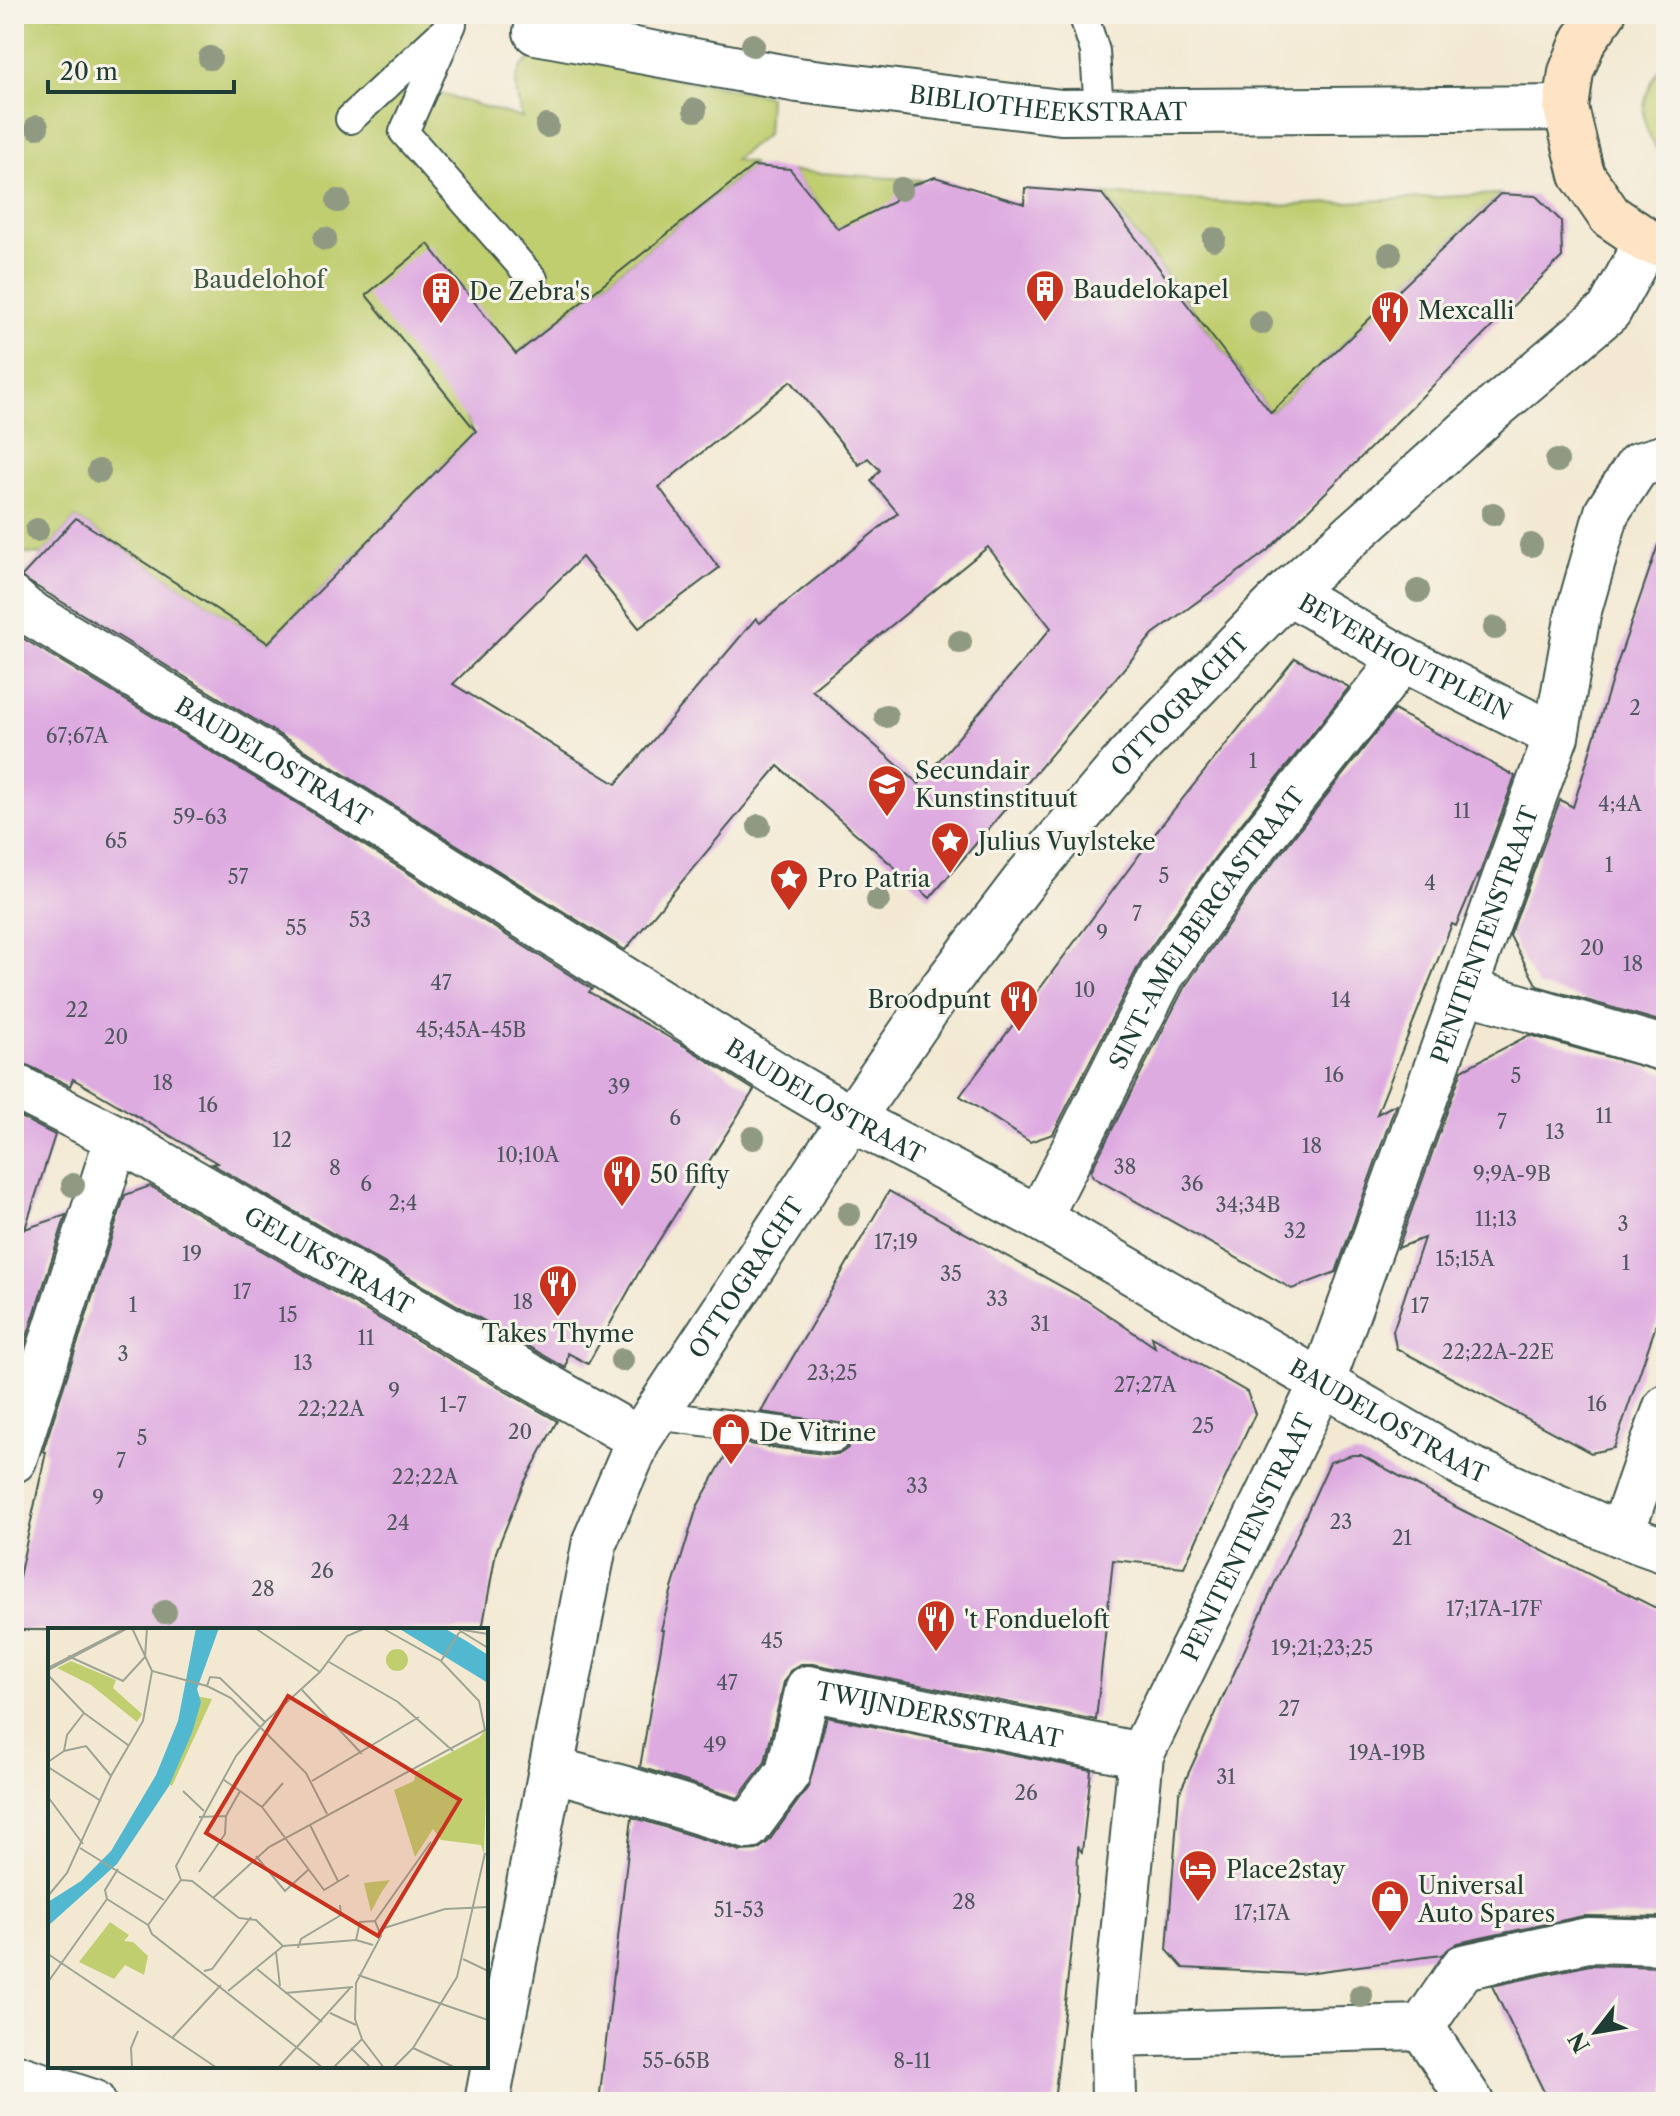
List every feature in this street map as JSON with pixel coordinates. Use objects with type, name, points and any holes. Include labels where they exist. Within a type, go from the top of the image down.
[{"type":"street","points":[[1603,14],[1584,40],[1571,72],[1566,108],[1582,175],[1610,216],[1656,243]]},
{"type":"street","name":"BIBLIOTHEEKSTRAAT","points":[[536,32],[798,80],[1061,112],[1566,108]]},
{"type":"street","name":"BEVERHOUTPLEIN","points":[[1556,736],[1403,659],[1288,592],[1487,414],[1609,311],[1656,243]]},
{"type":"street","points":[[1556,736],[1578,614],[1607,512],[1638,465],[1666,457]]},
{"type":"street","name":"OTTOGRACHT","points":[[487,2102],[595,1541],[647,1427],[932,1002],[1028,876],[1130,755],[1288,592]]},
{"type":"street","name":"BAUDELOSTRAAT","points":[[14,600],[25,610],[313,784],[852,1119],[1039,1218],[1467,1467],[1621,1535],[1666,1551]]},
{"type":"street","name":"SINT-AMELBERGASTRAAT","points":[[1039,1218],[1162,975],[1235,871],[1403,659]]},
{"type":"street","name":"PENITENTENSTRAAT","points":[[1114,2102],[1113,2035],[1141,1755],[1323,1381],[1556,736]]},
{"type":"street","points":[[1466,991],[1666,1049]]},
{"type":"street","name":"GELUKSTRAAT","points":[[14,1086],[117,1138],[647,1427]]},
{"type":"street","points":[[14,1460],[117,1138]]},
{"type":"street","points":[[1621,1535],[1666,1407]]},
{"type":"street","name":"TWIJNDERSSTRAAT","points":[[551,1769],[748,1827],[788,1773],[808,1688],[1141,1755]]},
{"type":"street","points":[[1422,2027],[1463,1967],[1588,1940],[1666,1942]]},
{"type":"street","points":[[1113,2035],[1422,2027]]},
{"type":"street","points":[[1422,2027],[1471,2102]]},
{"type":"street","points":[[14,2076],[93,2102]]},
{"type":"lane","points":[[1083,14],[1095,51],[1099,111]]},
{"type":"lane","points":[[350,119],[452,24],[404,132],[533,279]]},
{"type":"lane","points":[[647,1427],[834,1438]]},
{"type":"green space","name":"Baudelohof","points":[[14,14],[442,14],[410,85],[522,118],[516,87],[520,70],[534,58],[547,54],[769,96],[767,134],[734,160],[753,166],[516,354],[467,407],[466,419],[474,434],[268,643],[76,518],[42,555],[14,552]]},
{"type":"green space","points":[[1666,62],[1666,159],[1649,135],[1644,111],[1650,86]]},
{"type":"green space","points":[[791,171],[921,180],[891,205],[842,234]]},
{"type":"green space","points":[[1105,194],[1276,206],[1500,194],[1271,413]]},
{"type":"building","points":[[753,166],[790,169],[838,229],[893,202],[898,190],[935,177],[1024,204],[1025,188],[1102,194],[1271,413],[1500,194],[1536,196],[1561,221],[1562,257],[1267,551],[1153,634],[930,898],[778,766],[625,950],[21,577],[76,518],[268,643],[476,431],[366,295],[428,244],[516,354]],"holes":[[[791,381],[859,465],[868,458],[880,470],[871,481],[898,513],[760,623],[756,618],[616,784],[453,684],[582,557],[639,628],[719,568],[659,487]],[[988,547],[1051,628],[919,784],[812,690]]]},
{"type":"building","points":[[1658,545],[1666,547],[1666,1023],[1537,986],[1510,936],[1560,800],[1573,807]]},
{"type":"building","points":[[14,633],[300,805],[592,989],[589,992],[754,1090],[639,1272],[588,1364],[568,1353],[566,1368],[212,1164],[217,1163],[73,1079],[70,1086],[14,1061]]},
{"type":"building","points":[[1295,658],[1349,687],[1215,857],[1141,961],[1053,1134],[1030,1142],[960,1096],[1160,827]]},
{"type":"building","points":[[1394,710],[1515,776],[1478,878],[1456,926],[1452,924],[1377,1114],[1396,1104],[1336,1272],[1292,1289],[1093,1177],[1091,1171],[1184,988],[1255,886]]},
{"type":"building","points":[[1529,1035],[1666,1073],[1666,1296],[1614,1448],[1591,1453],[1396,1348],[1393,1331],[1424,1238],[1398,1248],[1462,1070]]},
{"type":"building","points":[[14,1114],[55,1135],[25,1229],[66,1215],[14,1378],[14,1233],[23,1230],[14,1228]]},
{"type":"building","points":[[150,1186],[557,1421],[523,1485],[496,1552],[482,1628],[14,1630],[14,1600],[46,1452],[43,1451],[125,1195]]},
{"type":"building","points":[[889,1191],[1086,1300],[1155,1347],[1152,1337],[1247,1392],[1255,1414],[1184,1567],[1113,1560],[1096,1720],[801,1664],[790,1671],[784,1682],[765,1762],[738,1798],[640,1767],[664,1630],[661,1630],[671,1592],[697,1507],[733,1442],[832,1455],[848,1448],[850,1432],[844,1424],[761,1412]]},
{"type":"building","points":[[1361,1455],[1456,1507],[1666,1613],[1666,1917],[1583,1916],[1458,1943],[1441,1955],[1299,1974],[1183,1968],[1167,1950],[1179,1794],[1330,1462]]},
{"type":"building","points":[[827,1717],[1091,1770],[1082,1852],[1078,1847],[1077,1895],[1054,2102],[599,2102],[632,1817],[741,1851],[757,1850],[768,1842],[808,1787]]},
{"type":"building","points":[[1590,1965],[1666,1967],[1666,2102],[1549,2102],[1492,1986]]},
{"type":"place","name":"Baudelokapel","points":[[1045,323]]},
{"type":"place","name":"De Zebra's","points":[[441,325]]},
{"type":"place","name":"Mexcalli","points":[[1390,344]]},
{"type":"place","name":"Secundair Kunstinstituut","points":[[887,818]]},
{"type":"place","name":"Julius Vuylsteke","points":[[950,875]]},
{"type":"place","name":"Pro Patria","points":[[789,912]]},
{"type":"place","name":"Broodpunt","points":[[1019,1033]]},
{"type":"place","name":"50 fifty","points":[[622,1208]]},
{"type":"place","name":"Takes Thyme","points":[[558,1318]]},
{"type":"place","name":"De Vitrine","points":[[731,1466]]},
{"type":"place","name":"'t Fondueloft","points":[[936,1653]]},
{"type":"place","name":"Place2stay","points":[[1198,1903]]},
{"type":"place","name":"Universal Auto Spares","points":[[1390,1933]]}]
